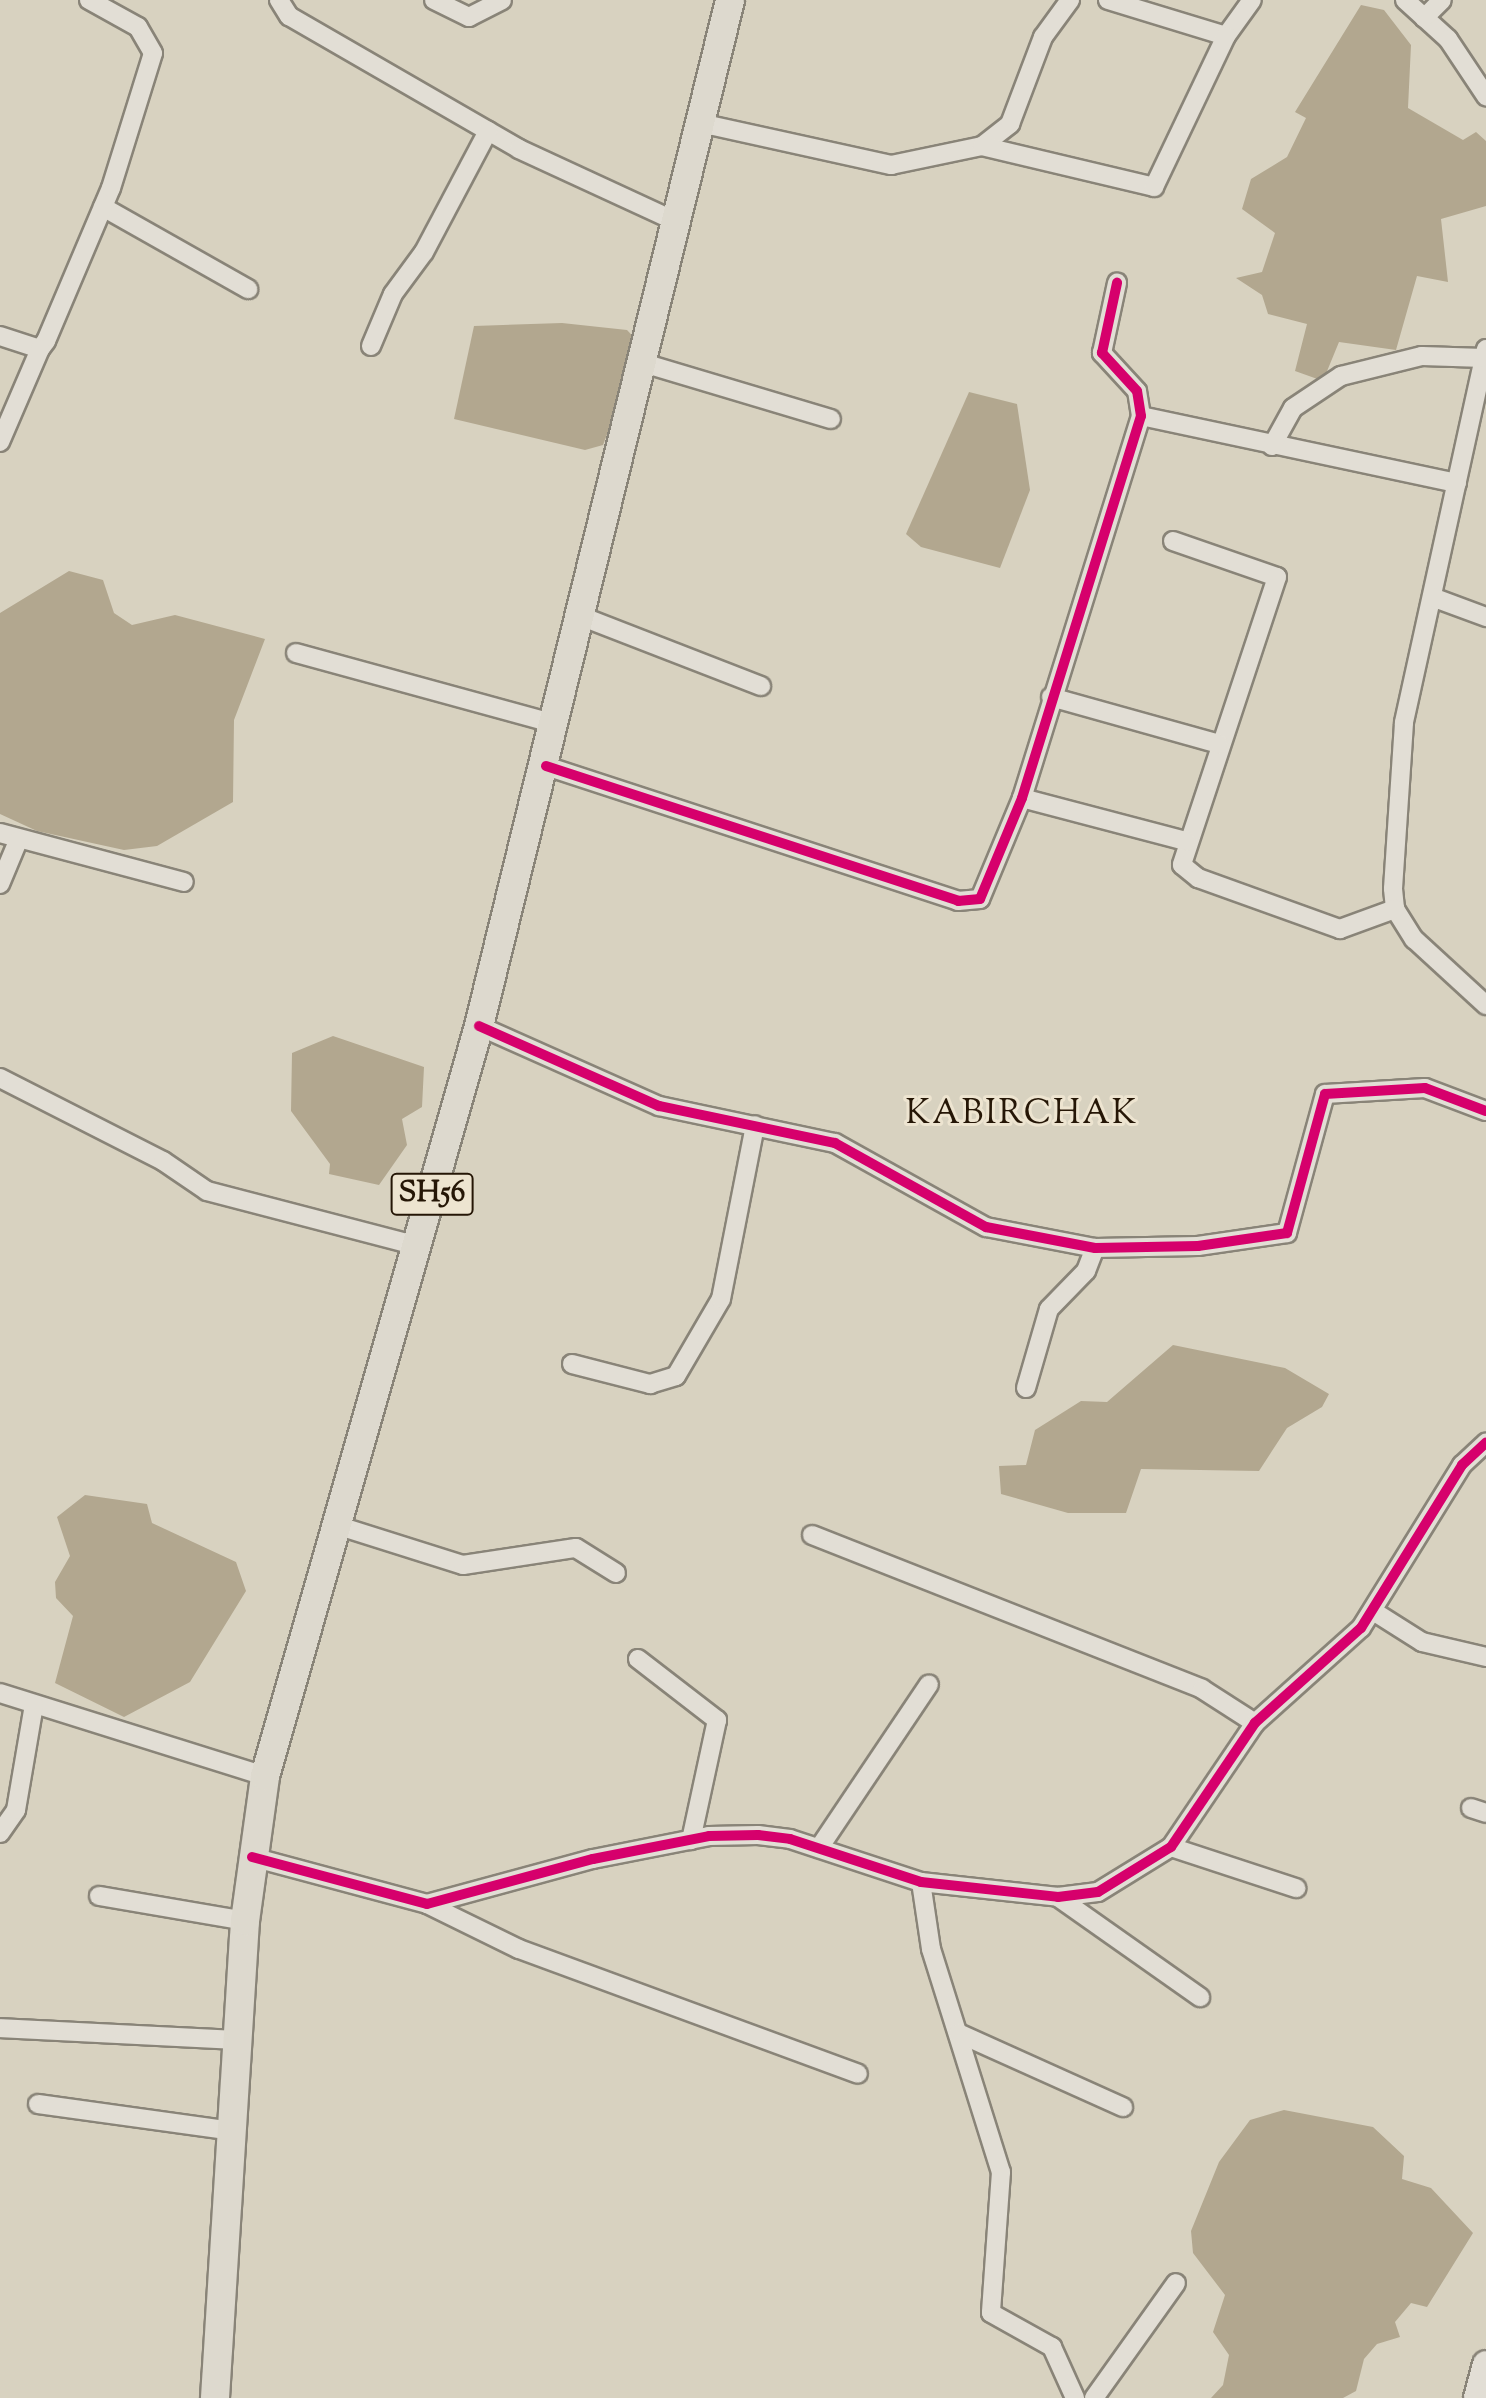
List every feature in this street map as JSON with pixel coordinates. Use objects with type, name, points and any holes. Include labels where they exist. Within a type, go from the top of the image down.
[{"type":"main road","name":"SH56","points":[[215,2398],[245,1921],[265,1776],[479,1026],[583,617],[730,0]]},
{"type":"main road","points":[[1477,2398],[1486,2364]]},
{"type":"street","points":[[0,442],[103,207],[153,41],[89,0]]},
{"type":"street","points":[[279,0],[289,16],[488,131],[605,195],[675,221]]},
{"type":"street","points":[[434,0],[469,17],[502,0]]},
{"type":"street","points":[[982,146],[1010,124],[1043,37],[1070,0]]},
{"type":"street","points":[[1108,0],[1226,36]]},
{"type":"street","points":[[700,123],[891,165],[982,146],[1154,187],[1226,36],[1252,0]]},
{"type":"street","points":[[1405,0],[1424,18],[1486,96]]},
{"type":"street","points":[[1424,18],[1442,0]]},
{"type":"street","points":[[371,346],[393,294],[424,252],[488,131]]},
{"type":"street","points":[[103,207],[248,289]]},
{"type":"street","points":[[546,766],[973,902],[989,882],[1022,798],[1141,416],[1137,391],[1102,353],[1117,283]]},
{"type":"street","points":[[0,336],[40,349]]},
{"type":"street","points":[[1272,446],[1293,408],[1341,376],[1422,356],[1485,354],[1404,723],[1395,909],[1414,939],[1486,1005]]},
{"type":"street","points":[[643,363],[831,419]]},
{"type":"street","points":[[1141,416],[1457,483]]},
{"type":"street","points":[[1173,541],[1277,577],[1186,841],[1188,872],[1340,929],[1395,909]]},
{"type":"street","points":[[1432,597],[1486,617]]},
{"type":"street","points":[[583,617],[761,686]]},
{"type":"street","points":[[296,653],[556,724]]},
{"type":"street","points":[[1051,697],[1219,744]]},
{"type":"street","points":[[1022,798],[1186,841]]},
{"type":"street","points":[[0,833],[18,841],[184,882]]},
{"type":"street","points":[[0,884],[18,841]]},
{"type":"street","points":[[479,1026],[659,1106],[835,1143],[986,1227],[1095,1248],[1198,1246],[1287,1233],[1325,1094],[1425,1088],[1486,1111]]},
{"type":"street","points":[[0,1078],[207,1191],[415,1245]]},
{"type":"street","points":[[572,1364],[650,1384],[676,1376],[721,1299],[755,1125]]},
{"type":"street","points":[[1026,1388],[1049,1309],[1086,1271],[1095,1248]]},
{"type":"street","points":[[427,1904],[691,1840],[758,1835],[819,1848],[921,1882],[1058,1897],[1098,1892],[1171,1847],[1255,1723],[1339,1652],[1373,1611],[1462,1465],[1486,1443]]},
{"type":"street","points":[[336,1525],[463,1565],[576,1548],[616,1573]]},
{"type":"street","points":[[812,1535],[1202,1689],[1255,1723]]},
{"type":"street","points":[[1373,1611],[1422,1642],[1486,1657]]},
{"type":"street","points":[[638,1659],[717,1720],[691,1840]]},
{"type":"street","points":[[819,1848],[929,1684]]},
{"type":"street","points":[[0,1693],[265,1776]]},
{"type":"street","points":[[0,1833],[16,1810],[34,1705]]},
{"type":"street","points":[[1171,1847],[1296,1888]]},
{"type":"street","points":[[252,1857],[427,1904],[519,1949],[858,2074]]},
{"type":"street","points":[[921,1882],[931,1949],[1001,2172],[991,2313],[1052,2347],[1075,2398]]},
{"type":"street","points":[[99,1896],[245,1921]]},
{"type":"street","points":[[1058,1897],[1200,1997]]},
{"type":"street","points":[[0,2028],[238,2040]]},
{"type":"street","points":[[958,2033],[1123,2107]]},
{"type":"street","points":[[38,2104],[232,2131]]},
{"type":"street","points":[[1094,2398],[1176,2283]]},
{"type":"shaded area","points":[[1361,5],[1384,10],[1411,45],[1408,108],[1463,140],[1476,132],[1486,141],[1486,206],[1441,219],[1448,282],[1417,276],[1396,350],[1339,342],[1323,381],[1295,371],[1307,324],[1268,314],[1262,295],[1236,278],[1262,272],[1275,233],[1242,209],[1251,179],[1287,157],[1306,118],[1295,112]]},
{"type":"shaded area","points":[[562,323],[627,330],[641,345],[603,445],[585,450],[454,419],[474,326]]},
{"type":"shaded area","points":[[969,392],[1017,404],[1030,490],[1000,568],[921,547],[906,534]]},
{"type":"shaded area","points":[[69,571],[103,580],[114,613],[132,625],[175,615],[265,639],[234,720],[233,802],[157,846],[124,850],[37,831],[0,814],[0,613]]},
{"type":"shaded area","points":[[333,1036],[424,1067],[422,1107],[402,1119],[407,1145],[379,1185],[329,1174],[330,1164],[291,1111],[292,1053]]},
{"type":"shaded area","points":[[1173,1345],[1285,1368],[1329,1394],[1322,1407],[1287,1428],[1259,1471],[1141,1469],[1126,1513],[1068,1513],[1001,1494],[999,1466],[1026,1465],[1035,1430],[1081,1401],[1107,1402]]},
{"type":"shaded area","points":[[85,1495],[147,1504],[152,1523],[236,1562],[246,1591],[190,1682],[124,1717],[55,1683],[73,1616],[56,1598],[55,1582],[70,1556],[57,1517]]},
{"type":"shaded area","points":[[1284,2110],[1373,2127],[1404,2156],[1402,2179],[1431,2188],[1473,2233],[1427,2307],[1411,2303],[1395,2322],[1400,2337],[1377,2344],[1364,2359],[1356,2391],[1343,2398],[1211,2398],[1223,2385],[1229,2355],[1213,2332],[1225,2295],[1193,2253],[1191,2231],[1219,2162],[1250,2120]]},
{"type":"cycle path","points":[[546,766],[958,901],[980,899],[1022,798],[1141,416],[1137,391],[1102,353],[1117,283]]},
{"type":"cycle path","points":[[479,1026],[659,1106],[835,1143],[986,1227],[1095,1248],[1198,1246],[1287,1233],[1325,1094],[1425,1088],[1486,1111]]},
{"type":"cycle path","points":[[252,1857],[427,1904],[593,1859],[709,1836],[758,1835],[790,1839],[921,1882],[1058,1897],[1098,1892],[1171,1847],[1255,1723],[1361,1628],[1462,1465],[1486,1443]]},
{"type":"district","name":"KABIRCHAK","points":[[1022,1115]]}]
